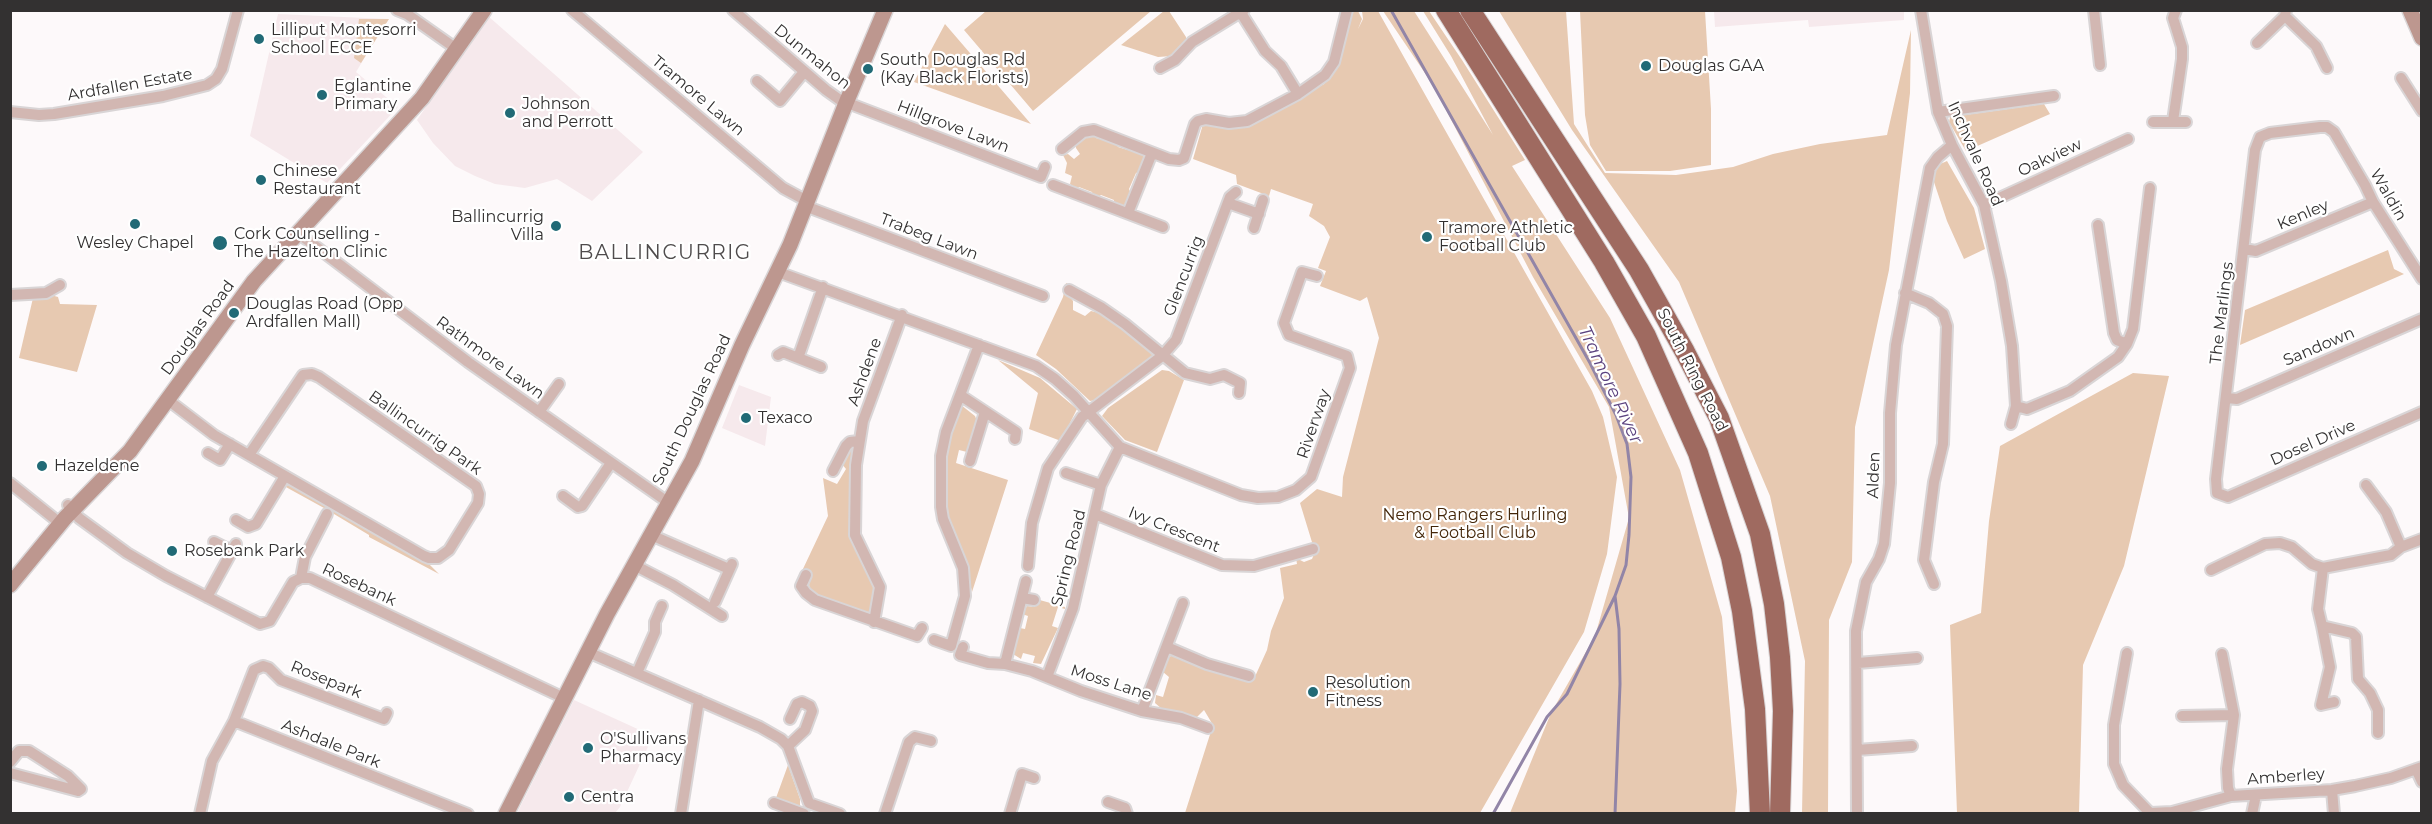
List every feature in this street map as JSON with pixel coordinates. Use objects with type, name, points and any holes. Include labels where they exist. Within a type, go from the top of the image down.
[{"type":"highway","points":[[1436,10],[1488,79]]},
{"type":"highway","name":"South Ring Road","points":[[1446,10],[1605,262],[1647,336],[1698,453],[1731,557],[1744,621],[1755,709],[1760,813]]},
{"type":"highway","name":"South Ring Road","points":[[1472,10],[1639,270],[1686,352],[1719,418],[1760,534],[1774,604],[1783,711],[1780,813]]},
{"type":"main road","name":"Douglas Road","points":[[10,585],[61,524],[70,508],[116,468],[239,300],[422,98],[484,10]]},
{"type":"main road","points":[[2410,10],[2421,38]]},
{"type":"main road","name":"South Douglas Road","points":[[506,813],[588,652],[692,461],[745,337],[778,272],[884,11]]},
{"type":"street","name":"Ardfallen Estate","points":[[10,112],[39,116],[54,114],[163,96],[207,85],[216,79],[222,69],[238,10]]},
{"type":"street","points":[[397,10],[407,14],[458,50]]},
{"type":"street","name":"Tramore Lawn","points":[[572,10],[783,188],[806,204]]},
{"type":"street","name":"Dunmahon","points":[[733,10],[747,30],[846,103]]},
{"type":"street","points":[[1062,149],[1076,136],[1094,130],[1174,160],[1184,158],[1195,124],[1206,119],[1229,123],[1247,121],[1319,80],[1330,70],[1340,42],[1347,10]]},
{"type":"street","name":"Inchvale Road","points":[[1921,10],[1938,112],[1952,145],[1984,205],[2001,281],[2021,408],[2011,424]]},
{"type":"street","points":[[2094,10],[2100,65]]},
{"type":"street","points":[[2173,122],[2182,47],[2173,18],[2176,10]]},
{"type":"street","points":[[1160,68],[1175,60],[1193,41],[1243,12],[1265,51],[1281,66],[1298,94]]},
{"type":"street","points":[[2257,43],[2286,13],[2316,46],[2327,68]]},
{"type":"street","points":[[758,81],[780,101],[804,72]]},
{"type":"street","points":[[2402,78],[2421,111]]},
{"type":"street","points":[[1938,112],[2054,96]]},
{"type":"street","name":"Hillgrove Lawn","points":[[846,103],[1041,177],[1045,167]]},
{"type":"street","points":[[2153,122],[2187,122]]},
{"type":"street","name":"The Marlings","points":[[2217,493],[2216,479],[2255,150],[2260,136],[2327,127]]},
{"type":"street","name":"Waldin","points":[[2327,127],[2334,132],[2373,202],[2417,261],[2421,279]]},
{"type":"street","name":"Oakview","points":[[1984,205],[2128,139]]},
{"type":"street","name":"Alden","points":[[1857,813],[1858,663],[1856,631],[1866,582],[1879,559],[1884,544],[1890,483],[1890,413],[1895,355],[1930,168],[1938,157],[1952,145]]},
{"type":"street","points":[[1128,213],[1152,153]]},
{"type":"street","points":[[1053,184],[1163,227]]},
{"type":"street","points":[[2021,408],[2070,392],[2118,357],[2127,344],[2133,329],[2150,188]]},
{"type":"street","name":"Glencurrig","points":[[1028,566],[1032,523],[1048,468],[1077,423],[1088,412],[1162,356],[1176,340],[1228,203],[1236,192]]},
{"type":"street","points":[[1254,228],[1263,200]]},
{"type":"street","name":"Kenley","points":[[2244,249],[2256,251],[2373,202]]},
{"type":"street","points":[[1228,203],[1259,214]]},
{"type":"street","name":"Trabeg Lawn","points":[[806,204],[1043,296]]},
{"type":"street","points":[[2098,225],[2114,333],[2117,340],[2127,344]]},
{"type":"street","name":"Rathmore Lawn","points":[[298,233],[468,362],[669,503]]},
{"type":"street","points":[[778,272],[902,315],[1044,370],[1088,412],[1120,447]]},
{"type":"street","name":"Riverway","points":[[1120,447],[1241,495],[1258,498],[1278,498],[1296,490],[1311,477],[1350,368],[1347,356],[1289,335],[1284,323],[1302,272],[1317,276]]},
{"type":"street","points":[[10,295],[46,293],[60,285]]},
{"type":"street","points":[[798,358],[823,287]]},
{"type":"street","points":[[1069,290],[1125,324],[1185,373],[1210,379],[1224,375],[1240,383],[1239,393]]},
{"type":"street","points":[[1905,293],[1929,303],[1943,314],[1947,326],[1943,444],[1934,482],[1924,560],[1934,584]]},
{"type":"street","name":"Ashdene","points":[[874,622],[879,584],[857,541],[854,528],[859,441],[864,420],[902,315]]},
{"type":"street","name":"Sandown","points":[[2227,398],[2237,399],[2421,319]]},
{"type":"street","points":[[934,640],[951,646],[965,596],[963,568],[943,519],[941,456],[946,432],[979,345]]},
{"type":"street","points":[[778,355],[783,352],[821,368]]},
{"type":"street","name":"Ballincurrig Park","points":[[168,400],[190,418],[230,444],[285,476],[424,556],[435,559],[442,557],[449,550],[477,503],[479,494],[476,486],[319,376],[312,374],[303,375],[249,455]]},
{"type":"street","points":[[539,412],[559,384]]},
{"type":"street","points":[[960,395],[1016,432],[1015,440]]},
{"type":"street","points":[[970,461],[986,412]]},
{"type":"street","name":"Dosel Drive","points":[[2217,493],[2228,497],[2421,412]]},
{"type":"street","points":[[832,471],[846,446],[850,442],[859,441]]},
{"type":"street","points":[[208,453],[220,460],[230,444]]},
{"type":"street","name":"Spring Road","points":[[1047,677],[1073,608],[1101,485],[1120,447]]},
{"type":"street","points":[[562,496],[578,507],[582,506],[611,463]]},
{"type":"street","points":[[1066,472],[1101,485]]},
{"type":"street","points":[[237,520],[248,527],[256,524],[285,476]]},
{"type":"street","points":[[10,483],[61,524]]},
{"type":"street","points":[[2366,485],[2386,512],[2401,547]]},
{"type":"street","name":"Rosebank","points":[[70,508],[79,518],[127,553],[260,624],[270,621],[290,585],[301,578],[316,581],[564,698]]},
{"type":"street","points":[[301,578],[305,557],[327,514]]},
{"type":"street","name":"Ivy Crescent","points":[[1095,514],[1222,565],[1254,566],[1313,549]]},
{"type":"street","points":[[1914,533],[1927,535]]},
{"type":"street","points":[[651,535],[730,567],[715,602]]},
{"type":"street","points":[[2211,570],[2265,544],[2280,543],[2292,547],[2312,564],[2323,568],[2391,555],[2401,547],[2421,539]]},
{"type":"street","points":[[207,597],[234,547],[214,542]]},
{"type":"street","points":[[634,565],[673,585],[723,616]]},
{"type":"street","points":[[2323,568],[2318,609],[2330,667],[2321,705],[2334,702]]},
{"type":"street","points":[[806,575],[801,586],[810,597],[917,636],[922,628]]},
{"type":"street","points":[[1005,664],[1026,581]]},
{"type":"street","points":[[1022,598],[1034,600]]},
{"type":"street","points":[[1142,711],[1183,603]]},
{"type":"street","points":[[637,673],[655,632],[655,622],[662,606]]},
{"type":"street","points":[[2322,626],[2352,633],[2356,637],[2358,679],[2370,693],[2378,710],[2378,733]]},
{"type":"street","name":"Moss Lane","points":[[963,647],[960,655],[988,663],[1005,664],[1142,711],[1181,718],[1208,728]]},
{"type":"street","points":[[1167,647],[1207,664],[1249,676]]},
{"type":"street","points":[[588,652],[746,720],[781,739],[788,746],[806,810]]},
{"type":"street","points":[[2127,654],[2114,724],[2115,764],[2123,785],[2151,813]]},
{"type":"street","points":[[2222,654],[2234,715],[2227,769],[2231,796]]},
{"type":"street","points":[[1858,663],[1901,655],[1917,658]]},
{"type":"street","name":"Rosepark","points":[[234,721],[254,670],[260,667],[269,668],[281,680],[384,719],[387,713]]},
{"type":"street","points":[[674,813],[682,808],[699,700]]},
{"type":"street","points":[[788,746],[805,730],[812,711],[810,706],[802,702],[797,704],[790,719]]},
{"type":"street","points":[[2182,716],[2234,715]]},
{"type":"street","points":[[203,812],[212,761],[234,721]]},
{"type":"street","name":"Ashdale Park","points":[[234,721],[468,813]]},
{"type":"street","points":[[885,813],[909,742],[915,737],[931,741]]},
{"type":"street","points":[[1857,750],[1912,746]]},
{"type":"street","points":[[10,762],[19,751],[29,752],[68,776],[81,789],[78,791],[10,773]]},
{"type":"street","points":[[2419,768],[2421,782]]},
{"type":"street","name":"Amberley","points":[[2151,813],[2172,812],[2231,796],[2332,790],[2391,778],[2419,768]]},
{"type":"street","points":[[1010,813],[1022,774],[1034,778]]},
{"type":"street","points":[[2332,790],[2334,813]]},
{"type":"street","points":[[2252,813],[2256,795]]},
{"type":"street","points":[[1108,802],[1125,808],[1127,813]]},
{"type":"street","points":[[774,803],[806,810],[840,813]]},
{"type":"shaded area","points":[[1714,11],[1904,11],[1904,20],[1809,27],[1808,20],[1715,27]]},
{"type":"shaded area","name":"Eglantine Primary","points":[[278,14],[388,19],[356,72],[398,107],[327,183],[250,136]]},
{"type":"shaded area","points":[[488,16],[643,152],[592,201],[557,179],[525,188],[495,184],[475,176],[455,166],[433,143],[417,120]]},
{"type":"shaded area","points":[[739,385],[771,397],[765,446],[722,428]]},
{"type":"shaded area","points":[[574,700],[653,736],[620,807],[615,813],[517,813]]},
{"type":"green space","points":[[986,11],[1151,11],[1033,111],[964,30]]},
{"type":"green space","points":[[1164,11],[1169,11],[1186,37],[1186,41],[1172,56],[1158,57],[1121,45]]},
{"type":"green space","name":"Nemo Rangers Hurling & Football Club","points":[[1353,11],[1358,11],[1362,19],[1358,29],[1363,19],[1362,11],[1378,11],[1592,391],[1603,417],[1617,477],[1607,554],[1584,632],[1480,813],[1185,813],[1213,725],[1204,710],[1196,718],[1162,709],[1155,703],[1156,695],[1163,697],[1169,677],[1163,672],[1169,657],[1175,654],[1200,665],[1253,681],[1267,650],[1271,631],[1284,598],[1280,568],[1297,564],[1296,558],[1304,562],[1312,559],[1315,552],[1300,503],[1317,489],[1342,497],[1343,477],[1379,338],[1367,297],[1360,301],[1320,286],[1326,271],[1318,268],[1330,237],[1324,226],[1309,216],[1313,204],[1271,189],[1269,196],[1237,184],[1236,175],[1193,159],[1203,124],[1230,128],[1247,126],[1324,84],[1334,72],[1342,52]]},
{"type":"green space","points":[[1383,11],[1414,11],[1493,135],[1451,56],[1423,11],[1429,11],[1462,60],[1525,160],[1512,166],[1610,318],[1680,470],[1722,617],[1737,791],[1735,813],[1510,813],[1551,713],[1595,636],[1629,518],[1609,407],[1533,277],[1433,85]]},
{"type":"green space","points":[[1499,11],[1566,11],[1574,124],[1605,173],[1676,175],[1733,167],[1773,154],[1820,144],[1887,135],[1911,30],[1910,93],[1889,270],[1855,427],[1852,562],[1829,620],[1828,813],[1802,813],[1805,661],[1770,496],[1679,282],[1572,130]]},
{"type":"green space","name":"Douglas GAA","points":[[1580,11],[1705,11],[1711,109],[1711,165],[1670,171],[1606,171],[1590,145],[1585,115]]},
{"type":"green space","points":[[359,19],[389,19],[361,63],[354,58]]},
{"type":"green space","points":[[945,24],[1031,124],[914,82]]},
{"type":"green space","points":[[2044,104],[2050,114],[1966,151],[1949,122],[1950,117]]},
{"type":"green space","points":[[1094,134],[1096,138],[1116,143],[1118,147],[1144,155],[1140,172],[1136,173],[1129,189],[1131,194],[1125,206],[1114,203],[1114,200],[1101,195],[1093,196],[1092,192],[1079,187],[1077,189],[1070,184],[1072,176],[1065,173],[1067,163],[1063,155],[1068,154],[1074,159],[1080,154],[1076,144],[1082,138]]},
{"type":"green space","points":[[1947,161],[1974,208],[1985,249],[1964,259],[1947,221],[1933,179],[1938,165]]},
{"type":"green space","points":[[2388,250],[2394,269],[2404,274],[2240,345],[2245,310]]},
{"type":"green space","points":[[1066,283],[1070,285],[1068,294],[1073,301],[1073,310],[1085,316],[1091,311],[1103,314],[1153,356],[1152,360],[1096,400],[1090,401],[1056,369],[1036,355],[1063,297]]},
{"type":"green space","points":[[51,295],[58,297],[60,304],[97,305],[77,372],[19,358],[33,298]]},
{"type":"green space","points":[[998,360],[1040,378],[1077,409],[1061,441],[1029,429],[1038,393]]},
{"type":"green space","points":[[1162,370],[1169,371],[1184,380],[1157,452],[1125,440],[1102,416],[1108,408]]},
{"type":"green space","points":[[2133,373],[2169,376],[2124,566],[2083,665],[2079,813],[1957,813],[1950,625],[1981,613],[1989,521],[2000,446]]},
{"type":"green space","points":[[961,405],[975,416],[977,421],[967,452],[959,450],[956,463],[1008,480],[972,592],[965,560],[945,512],[947,446]]},
{"type":"green space","points":[[850,449],[854,453],[850,535],[876,587],[872,611],[868,613],[812,594],[809,585],[811,576],[802,571],[828,516],[823,478],[837,484],[846,469],[841,463]]},
{"type":"green space","points":[[288,483],[429,564],[439,574],[369,537],[284,486]]},
{"type":"green space","points":[[1036,599],[1065,607],[1065,609],[1058,607],[1052,626],[1058,628],[1041,664],[1033,663],[1035,656],[1023,653],[1021,659],[1013,654],[1020,628],[1025,629],[1028,616],[1022,614],[1027,606],[1035,607]]},
{"type":"green space","points":[[788,765],[800,799],[800,806],[776,798]]},
{"type":"waterway","name":"Tramore River","points":[[1391,10],[1590,363],[1616,415],[1627,444],[1631,477],[1629,535],[1626,565],[1615,596],[1619,629],[1620,684],[1615,814]]},
{"type":"waterway","points":[[1493,814],[1547,717],[1567,694],[1615,596]]},
{"type":"place","name":"Lilliput Montesorri School ECCE","points":[[259,39]]},
{"type":"place","name":"Douglas GAA","points":[[1646,66]]},
{"type":"place","name":"South Douglas Rd (Kay Black Florists)","points":[[868,69]]},
{"type":"place","name":"Eglantine Primary","points":[[322,95]]},
{"type":"place","name":"Johnson and Perrott","points":[[510,113]]},
{"type":"place","name":"Chinese Restaurant","points":[[261,180]]},
{"type":"place","name":"Wesley Chapel","points":[[135,224]]},
{"type":"place","name":"Ballincurrig Villa","points":[[556,226]]},
{"type":"place","name":"Tramore Athletic Football Club","points":[[1427,237]]},
{"type":"place","name":"Cork Counselling - The Hazelton Clinic","points":[[220,243]]},
{"type":"place","name":"Douglas Road (Opp Ardfallen Mall)","points":[[234,313]]},
{"type":"place","name":"Texaco","points":[[746,418]]},
{"type":"place","name":"Hazeldene","points":[[42,466]]},
{"type":"place","name":"Rosebank Park","points":[[172,551]]},
{"type":"place","name":"Resolution Fitness","points":[[1313,692]]},
{"type":"place","name":"O'Sullivans Pharmacy","points":[[588,748]]},
{"type":"place","name":"Centra","points":[[569,797]]},
{"type":"district","name":"BALLINCURRIG","points":[[665,253]]}]
